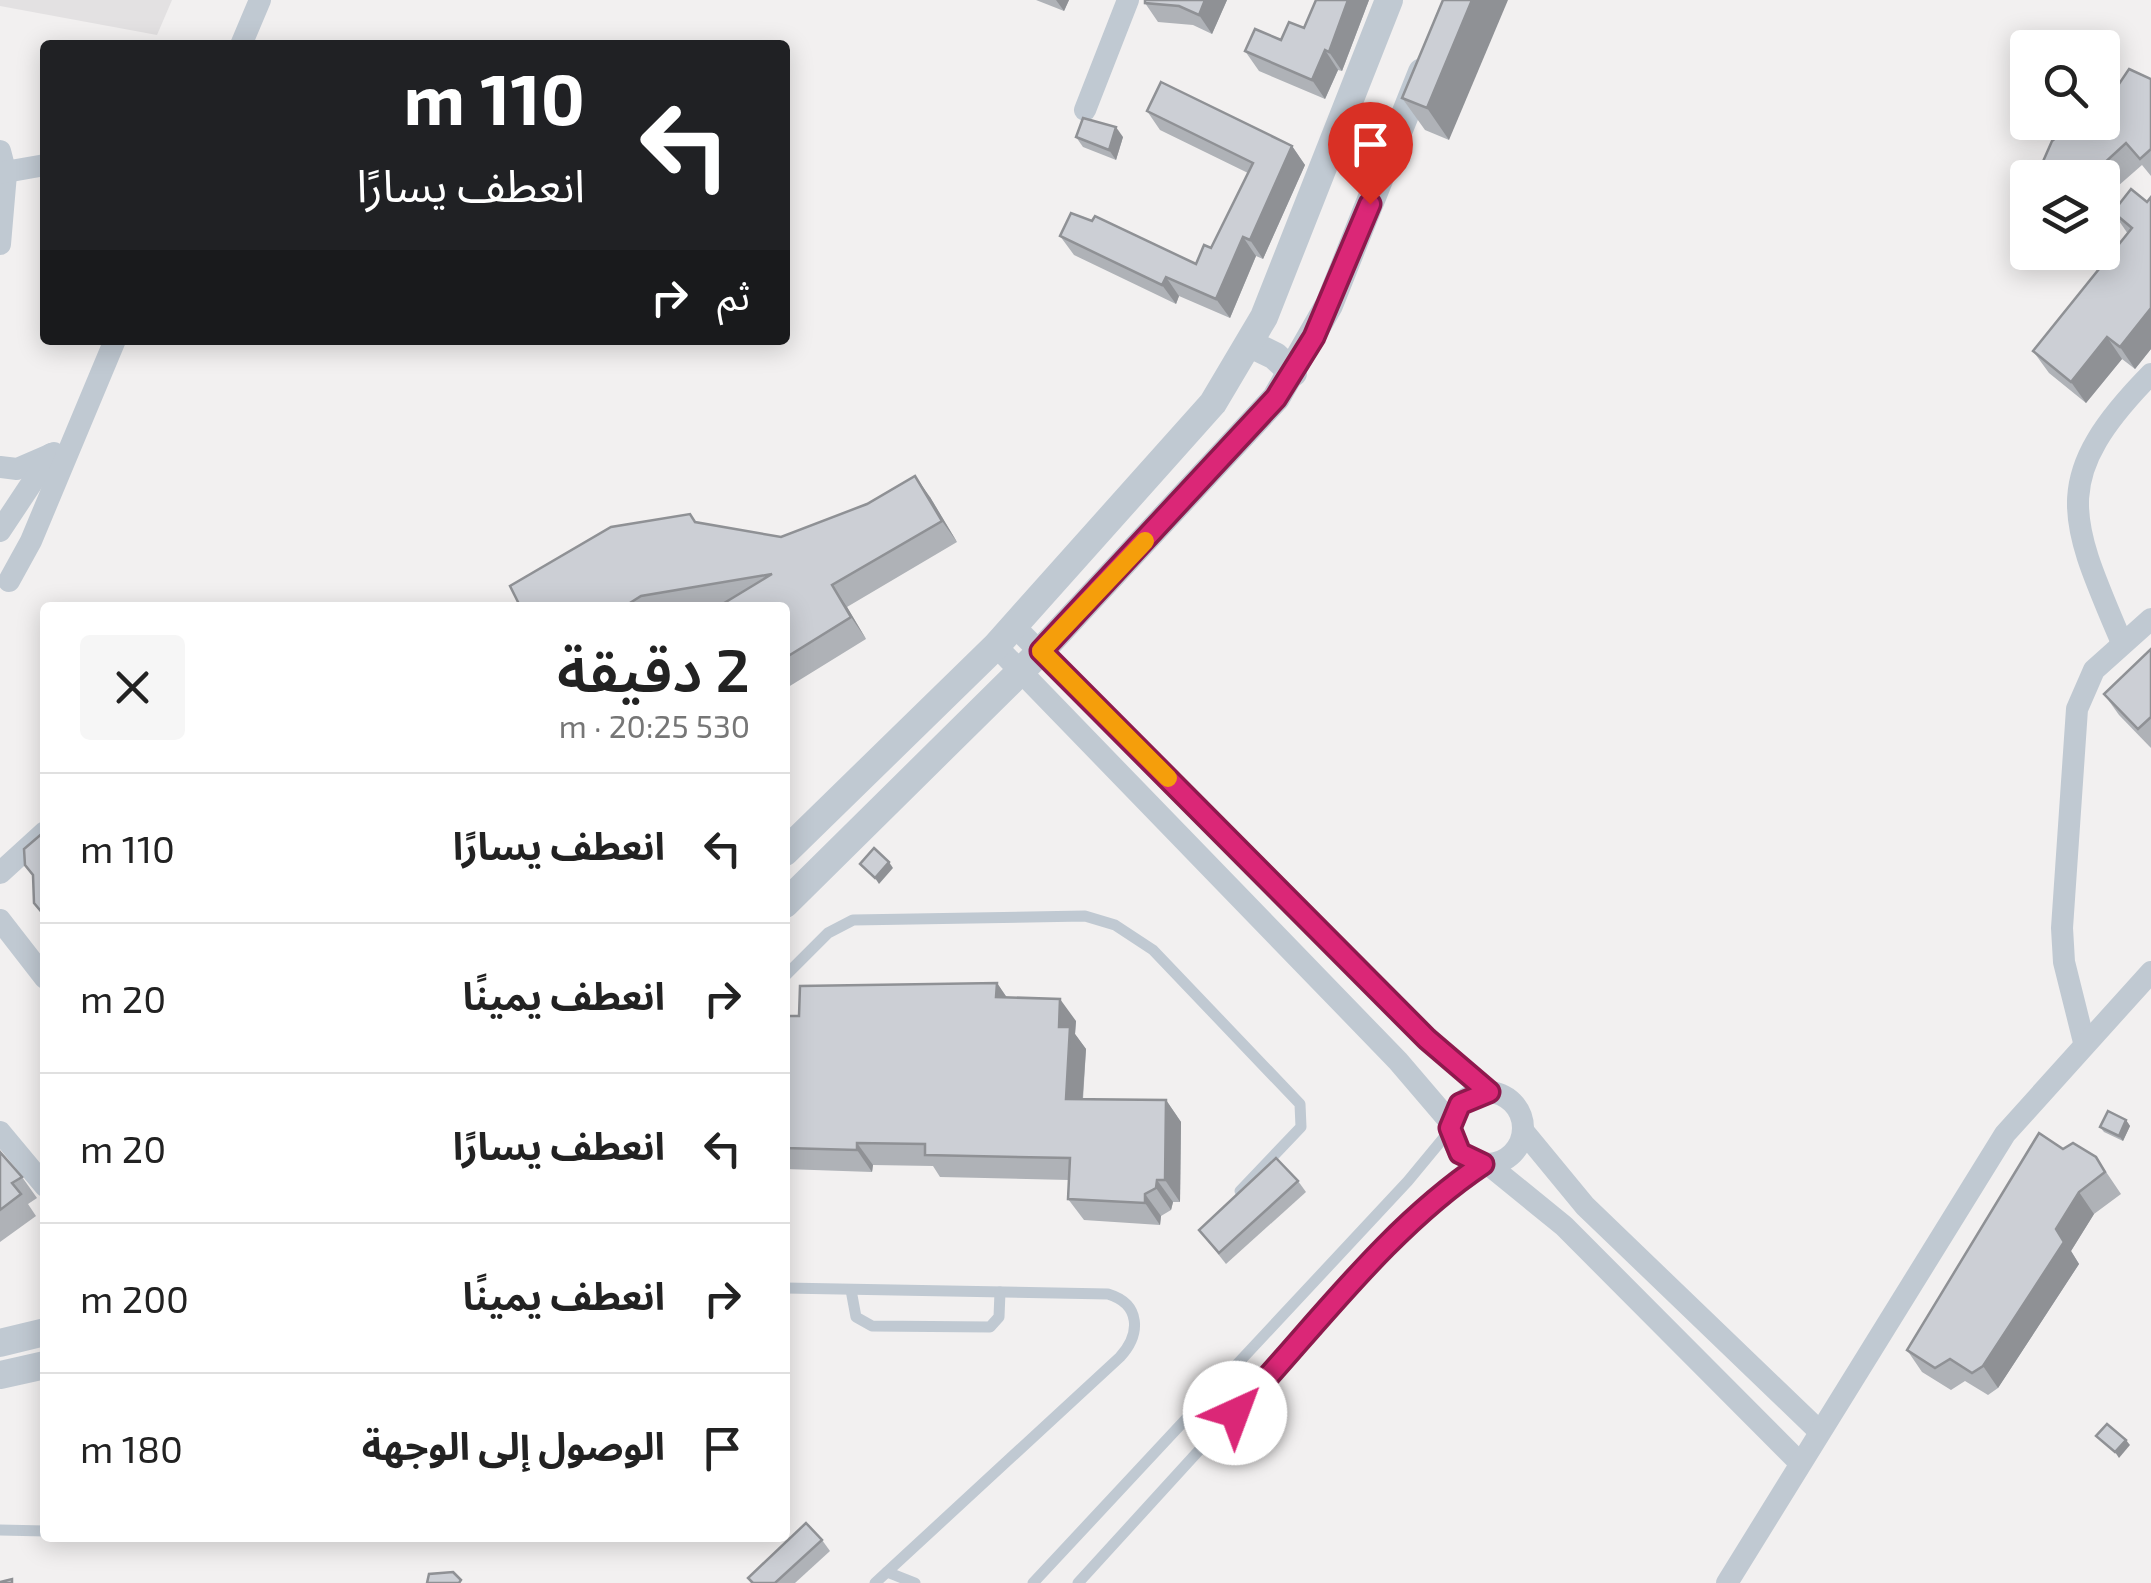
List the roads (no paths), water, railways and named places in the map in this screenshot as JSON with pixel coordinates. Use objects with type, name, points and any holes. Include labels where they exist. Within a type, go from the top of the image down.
[{"type":"street","points":[[245,34],[260,0]]},
{"type":"street","points":[[1085,110],[1128,0]]},
{"type":"street","points":[[790,847],[1006,636],[1190,432],[1250,344],[1389,0]]},
{"type":"street","points":[[790,899],[1032,661],[1227,454],[1294,373],[1329,305],[1429,54]]},
{"type":"street","points":[[0,244],[2,166],[40,165]]},
{"type":"street","points":[[1250,344],[1275,356],[1294,373]]},
{"type":"street","points":[[3,581],[113,345]]},
{"type":"street","points":[[2122,642],[2087,556],[2078,501],[2091,446],[2105,422],[2151,374]]},
{"type":"street","points":[[0,466],[16,469],[61,450]]},
{"type":"street","points":[[0,531],[61,450]]},
{"type":"street","points":[[2084,1042],[2064,962],[2062,928],[2075,730],[2084,688],[2094,670],[2151,619]]},
{"type":"street","points":[[1006,636],[1422,1034],[1489,1092],[1511,1100],[1519,1109],[1524,1132],[1585,1206],[1818,1430]]},
{"type":"street","points":[[1032,661],[1398,1060],[1451,1126],[1460,1153],[1486,1164],[1564,1226],[1800,1463]]},
{"type":"street","points":[[0,873],[40,837]]},
{"type":"street","points":[[0,920],[40,972]]},
{"type":"street","points":[[1727,1583],[1818,1430],[2006,1134],[2084,1042],[2151,972]]},
{"type":"street","points":[[1451,1126],[1468,1097],[1489,1092]]},
{"type":"street","points":[[0,1132],[40,1180]]},
{"type":"street","points":[[1486,1164],[1512,1154],[1524,1132]]},
{"type":"street","points":[[0,1343],[40,1333]]},
{"type":"street","points":[[0,1375],[40,1365]]},
{"type":"lane","points":[[790,971],[828,934],[853,920],[1070,914],[1114,925],[1153,950],[1300,1104],[1301,1126],[1240,1191]]},
{"type":"lane","points":[[1033,1583],[1408,1182],[1451,1126]]},
{"type":"lane","points":[[1078,1583],[1360,1274],[1417,1218],[1486,1164]]},
{"type":"lane","points":[[790,1288],[1118,1297],[1136,1320],[1133,1340],[875,1583]]},
{"type":"lane","points":[[851,1290],[856,1316],[872,1326],[990,1326],[999,1316],[1000,1292]]},
{"type":"lane","points":[[0,1530],[40,1531]]},
{"type":"lane","points":[[887,1572],[915,1583]]}]
